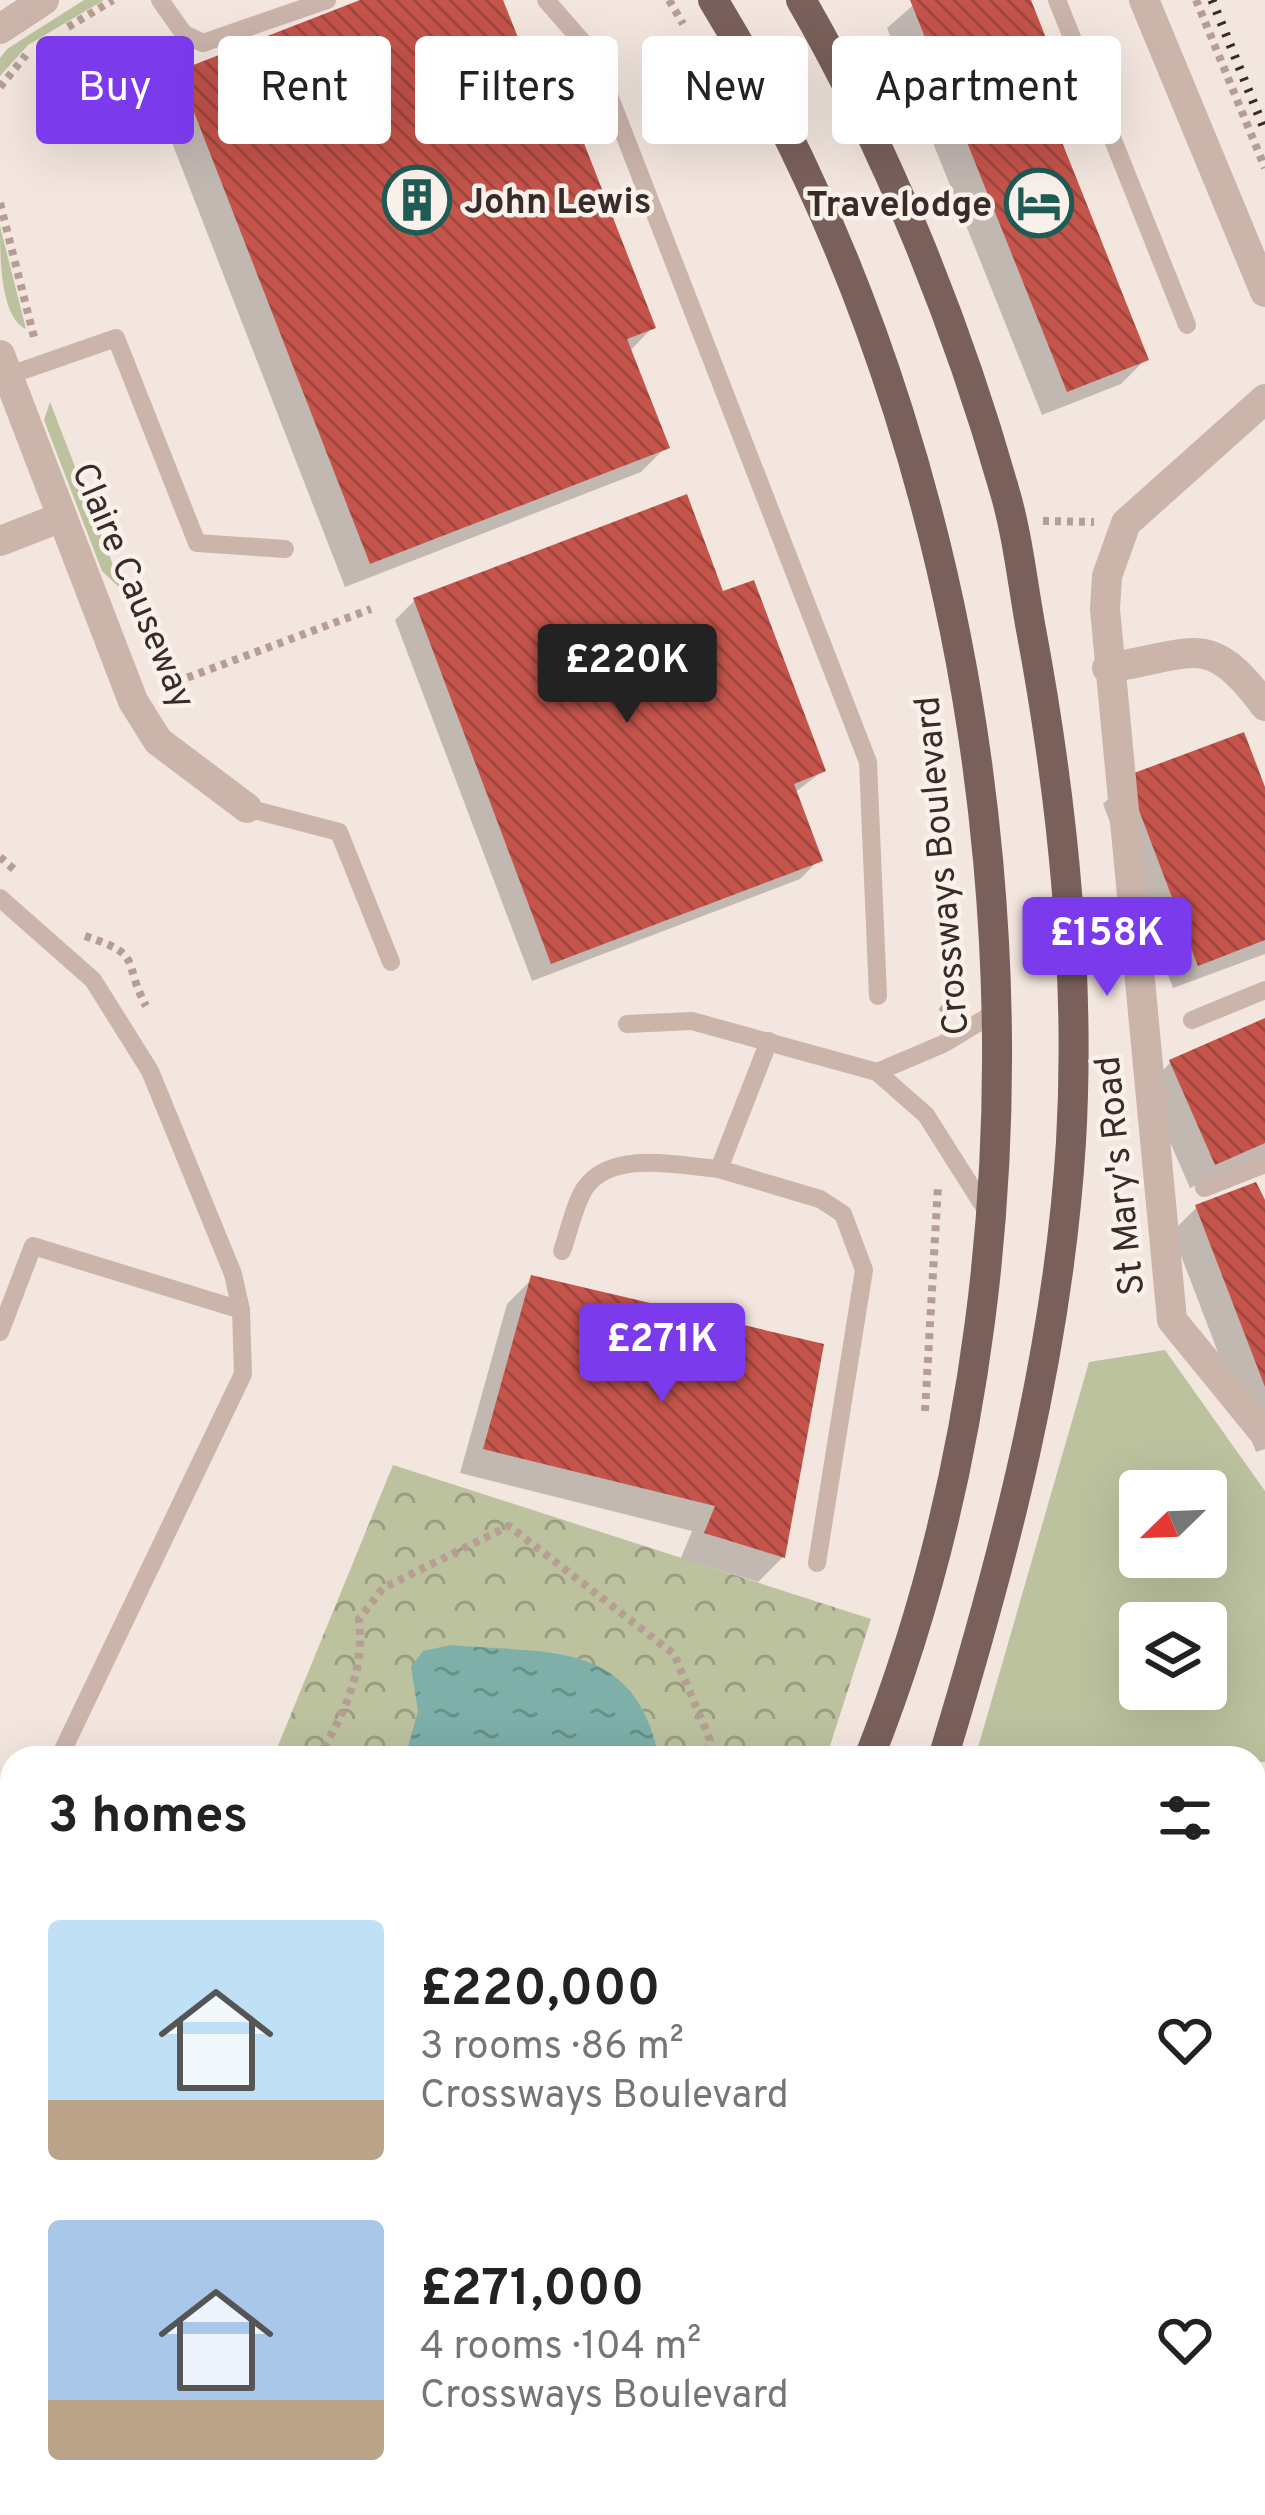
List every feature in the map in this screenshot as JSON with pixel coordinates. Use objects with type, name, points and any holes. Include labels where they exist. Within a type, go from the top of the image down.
[{"type":"main road","name":"Crossways Boulevard","points":[[713,0],[836,237],[908,447],[963,680],[979,786],[997,1012],[992,1218],[962,1453],[898,1684],[874,1746]]},
{"type":"main road","points":[[801,0],[841,73],[928,271],[1011,520],[1043,692],[1071,914],[1071,1142],[1046,1356],[1003,1560],[947,1746]]},
{"type":"street","points":[[0,28],[44,0]]},
{"type":"street","points":[[1144,0],[1265,292]]},
{"type":"street","name":"Claire Causeway","points":[[4,366],[133,701],[158,741],[247,808]]},
{"type":"street","points":[[1126,523],[1265,399]]},
{"type":"street","points":[[0,541],[62,517]]},
{"type":"street","name":"St Mary's Road","points":[[1126,523],[1105,590],[1107,668],[1172,1320],[1265,1434]]},
{"type":"street","points":[[1107,668],[1214,654],[1238,668],[1265,706]]},
{"type":"lane","points":[[160,0],[180,31],[202,43],[327,0]]},
{"type":"lane","points":[[546,0],[593,54],[868,762],[878,996]]},
{"type":"lane","points":[[1057,0],[1187,326]]},
{"type":"lane","points":[[4,366],[43,362],[116,338],[197,543],[285,550]]},
{"type":"lane","points":[[247,808],[339,832],[391,962]]},
{"type":"lane","points":[[0,898],[93,980],[128,1030],[221,1238],[241,1310],[243,1374],[65,1746]]},
{"type":"lane","points":[[1192,1020],[1265,990]]},
{"type":"lane","points":[[878,1072],[943,1044],[997,1012]]},
{"type":"lane","points":[[627,1024],[692,1021],[878,1072],[926,1114],[992,1218]]},
{"type":"lane","points":[[719,1168],[770,1042]]},
{"type":"lane","points":[[562,1251],[585,1188],[604,1171],[637,1163],[719,1168],[820,1199],[843,1214],[864,1270],[817,1563]]},
{"type":"lane","points":[[1204,1188],[1265,1164]]},
{"type":"lane","points":[[0,1332],[33,1246],[241,1310]]},
{"type":"path","points":[[1196,0],[1265,168]]},
{"type":"path","points":[[0,203],[23,304],[43,362]]},
{"type":"path","points":[[1011,520],[1126,523]]},
{"type":"path","points":[[158,668],[166,689],[371,609]]},
{"type":"path","points":[[935,1022],[960,987],[958,964]]},
{"type":"path","points":[[925,1414],[937,1178]]},
{"type":"path","points":[[325,1746],[346,1709],[362,1650],[358,1619],[383,1588],[509,1526],[674,1654],[708,1746]]},
{"type":"green space","points":[[84,0],[104,0],[36,36],[0,76],[0,58]]},
{"type":"green space","points":[[0,226],[26,329],[17,323],[6,299]]},
{"type":"green space","points":[[50,402],[123,591],[102,571],[44,420]]},
{"type":"green space","points":[[1165,1350],[1265,1491],[1265,1746],[978,1746],[1089,1362]]},
{"type":"green space","points":[[393,1465],[871,1619],[830,1746],[278,1746]]},
{"type":"water","points":[[451,1645],[553,1653],[582,1660],[608,1672],[630,1691],[647,1719],[655,1746],[408,1746],[418,1711],[411,1667],[423,1651]]},
{"type":"building","name":"John Lewis","points":[[360,0],[503,0],[517,36],[415,36],[415,144],[584,144],[656,328],[627,339],[670,448],[370,564],[194,112],[194,65],[218,55],[218,144],[391,144],[391,36],[268,36]]},
{"type":"building","name":"Travelodge","points":[[910,0],[1031,0],[1045,36],[924,36]]},
{"type":"building","name":"Travelodge","points":[[968,144],[1063,144],[1149,360],[1067,392]]},
{"type":"building","points":[[687,494],[723,591],[754,580],[826,771],[794,784],[823,861],[551,964],[413,598]]},
{"type":"building","points":[[1244,732],[1265,787],[1265,940],[1198,966],[1126,776]]},
{"type":"building","points":[[1265,1018],[1265,1143],[1215,1165],[1169,1060]]},
{"type":"building","points":[[1256,1182],[1265,1200],[1265,1387],[1195,1205]]},
{"type":"building","points":[[531,1275],[824,1344],[785,1558],[704,1533],[715,1506],[483,1449]]},
{"type":"railway","points":[[1212,0],[1265,131]]},
{"type":"place","name":"John Lewis","points":[[417,200]]},
{"type":"place","name":"Travelodge","points":[[1039,203]]}]
